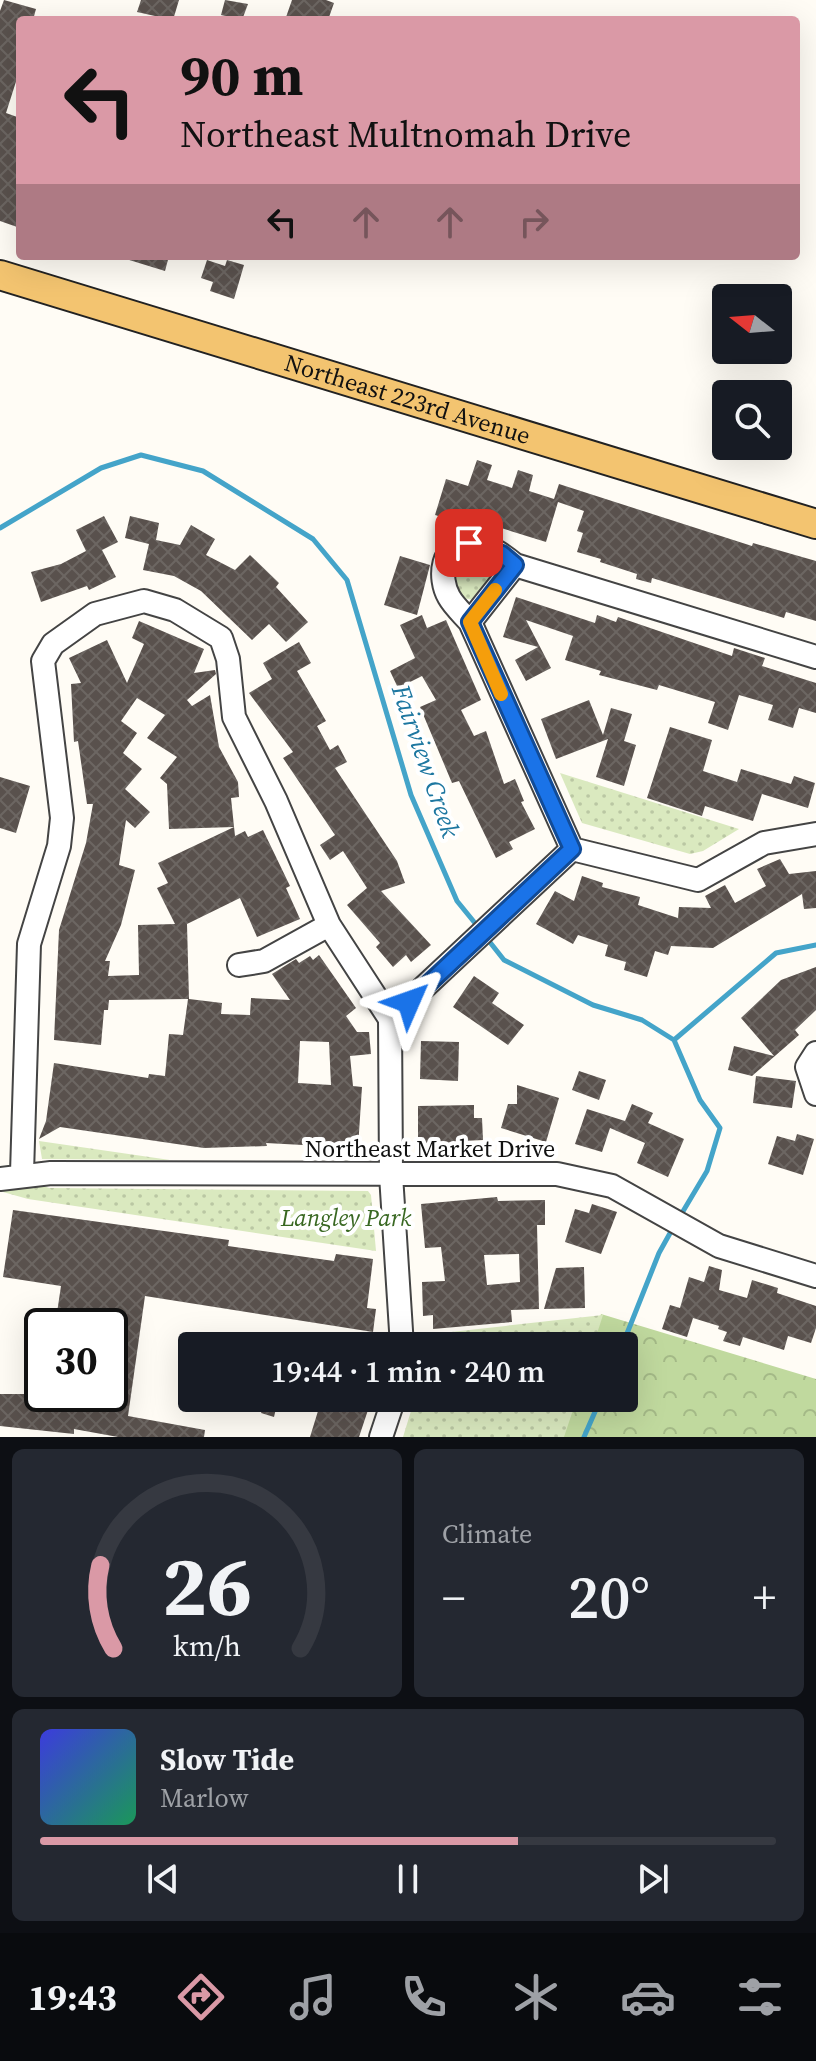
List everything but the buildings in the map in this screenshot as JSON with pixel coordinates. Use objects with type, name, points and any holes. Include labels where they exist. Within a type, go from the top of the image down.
[{"type":"main road","name":"Northeast 223rd Avenue","points":[[0,275],[816,524]]},
{"type":"street","points":[[572,849],[470,622],[445,588],[441,576],[448,555],[458,546],[469,543],[502,554],[515,565],[816,657]]},
{"type":"street","points":[[470,622],[515,565]]},
{"type":"street","points":[[11,1176],[29,944],[59,846],[62,818],[43,661],[53,644],[95,614],[144,601],[175,610],[221,638],[228,659],[234,717],[276,801],[329,925],[390,1019],[391,1175],[401,1332]]},
{"type":"street","points":[[572,849],[698,880],[764,843],[816,834]]},
{"type":"street","points":[[390,1019],[572,849]]},
{"type":"street","points":[[239,965],[264,961],[329,925]]},
{"type":"street","points":[[816,1053],[807,1067],[816,1094]]},
{"type":"street","name":"Northeast Market Drive","points":[[11,1176],[557,1174],[612,1186],[663,1218],[719,1246],[814,1268]]},
{"type":"street","points":[[381,1437],[389,1412]]},
{"type":"green space","points":[[461,553],[491,556],[500,566],[473,600],[463,598],[452,573]]},
{"type":"green space","points":[[560,773],[739,829],[703,851],[690,854],[582,823]]},
{"type":"green space","points":[[39,1141],[170,1160],[42,1159]]},
{"type":"green space","name":"Langley Park","points":[[35,1183],[49,1188],[368,1191],[371,1195],[376,1251],[28,1199],[3,1192],[4,1188]]},
{"type":"green space","points":[[601,1314],[816,1379],[816,1437],[563,1437],[571,1412],[638,1412],[638,1332],[595,1332]]},
{"type":"green space","points":[[603,1315],[598,1332],[451,1332]]},
{"type":"green space","points":[[411,1412],[572,1412],[564,1437],[403,1437]]},
{"type":"waterway","name":"Fairview Creek","points":[[0,528],[101,468],[141,455],[203,471],[313,539],[347,580],[411,795],[457,901],[479,928]]},
{"type":"waterway","name":"Fairview Creek","points":[[485,936],[504,960],[593,1005],[642,1020],[674,1040],[700,1100],[720,1128],[707,1171],[679,1218]]},
{"type":"waterway","points":[[674,1040],[776,953],[816,945]]},
{"type":"waterway","name":"Fairview Creek","points":[[628,1332],[659,1253],[674,1226]]},
{"type":"waterway","name":"Fairview Creek","points":[[584,1437],[595,1412]]},
{"type":"slow traffic","points":[[495,590],[470,622],[501,694]]},
{"type":"route","points":[[409,1002],[572,849],[470,622],[515,565],[502,554],[469,543]]}]
